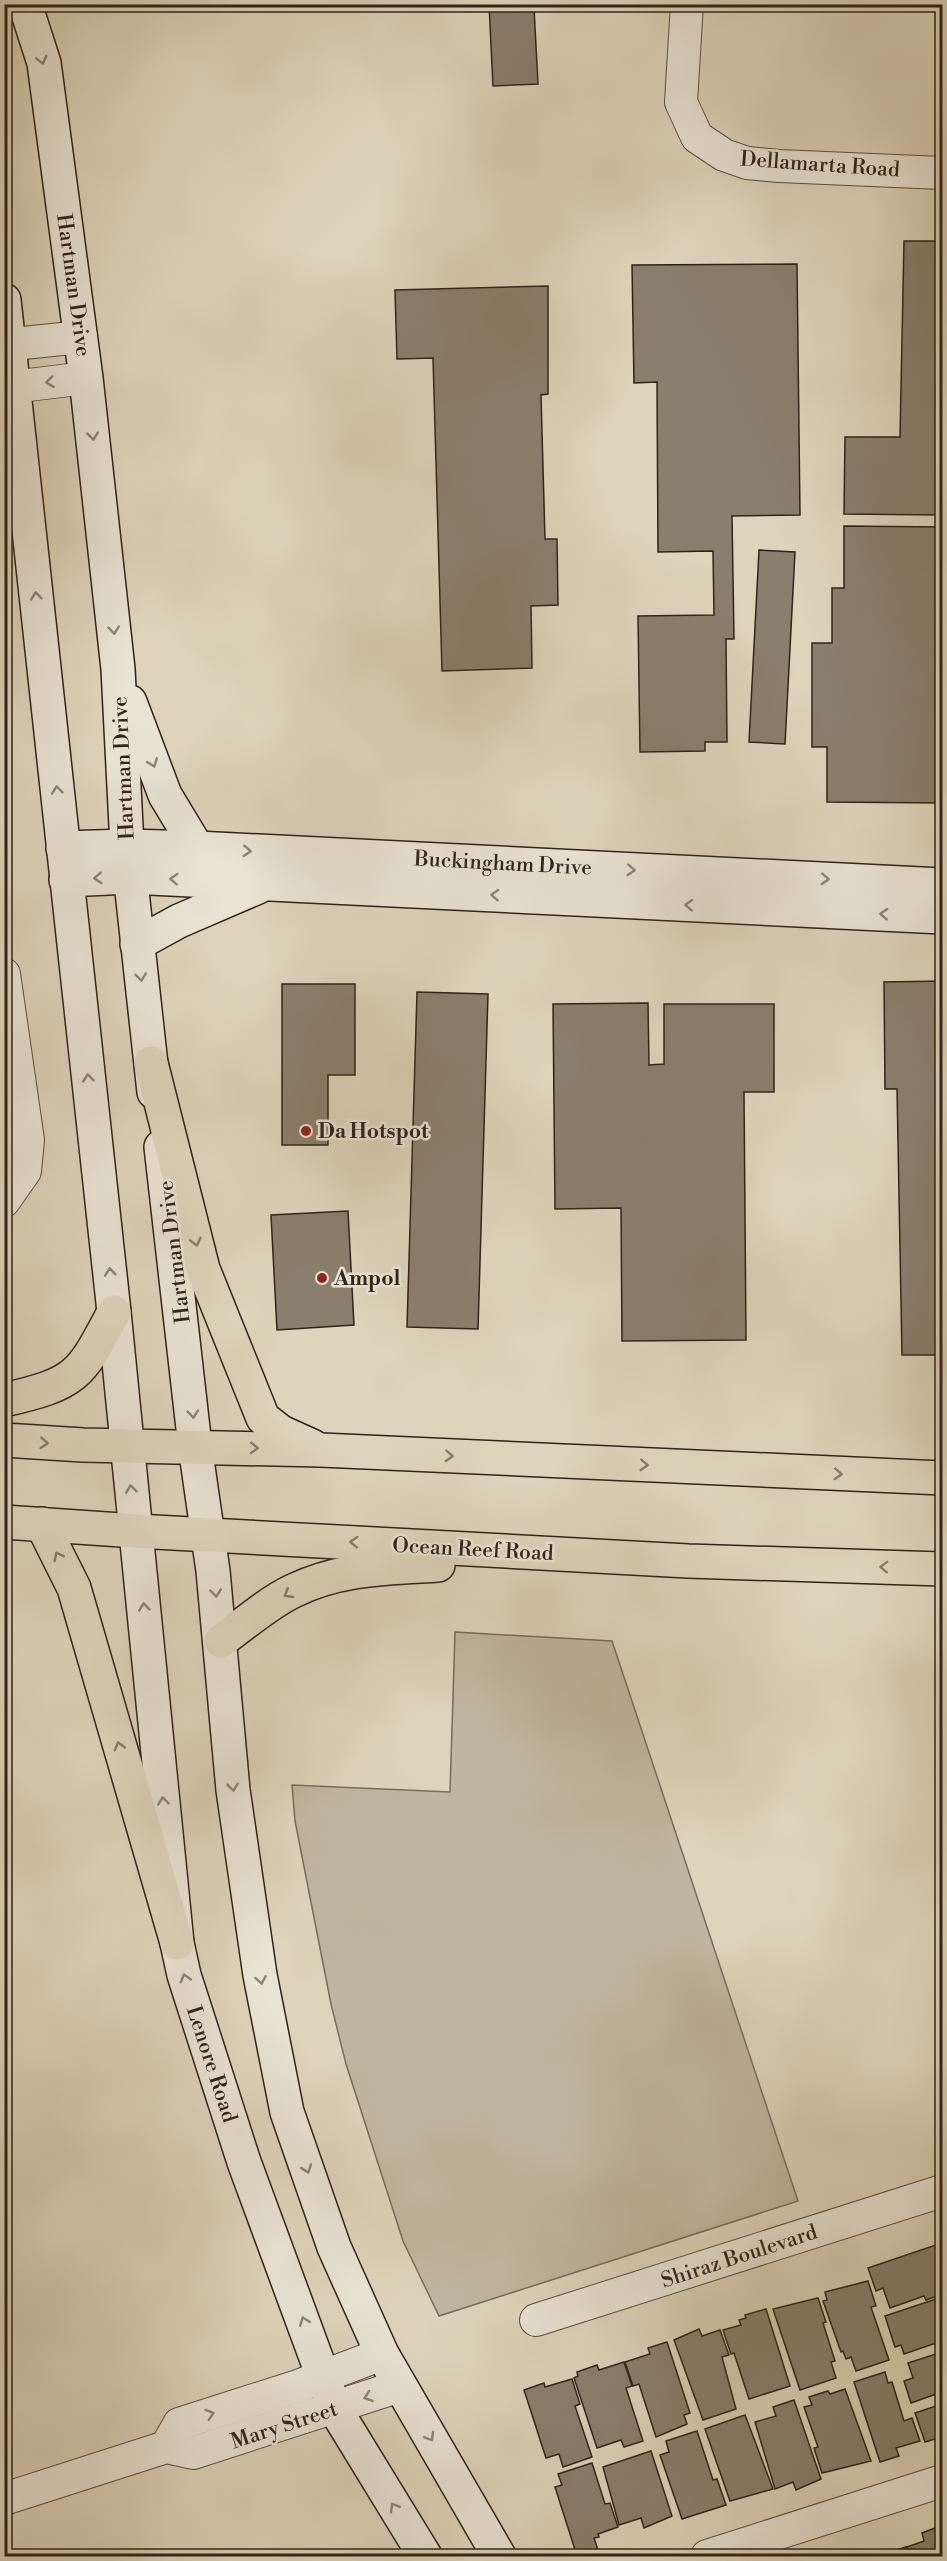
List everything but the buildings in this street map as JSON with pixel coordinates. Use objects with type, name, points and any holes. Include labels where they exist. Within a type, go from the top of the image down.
[{"type":"main road","points":[[151,1063],[203,1269],[263,1418],[281,1432],[321,1450]]},
{"type":"main road","points":[[4,1400],[70,1380],[87,1362],[114,1312]]},
{"type":"main road","points":[[4,1440],[126,1446],[321,1450],[942,1478]]},
{"type":"main road","name":"Ocean Reef Road","points":[[4,1522],[136,1532],[688,1561],[942,1569]]},
{"type":"main road","points":[[42,1524],[74,1588],[177,1943]]},
{"type":"main road","points":[[221,1641],[291,1592],[342,1573],[473,1563],[600,1569],[688,1561]]},
{"type":"street","name":"Hartman Drive","points":[[25,4],[44,63],[86,378],[118,669],[128,861],[195,1446],[209,1535]]},
{"type":"street","name":"Dellamarta Road","points":[[687,4],[681,102],[697,137],[723,155],[747,163],[779,166],[942,173]]},
{"type":"street","points":[[4,300],[9,388],[28,521],[136,1532]]},
{"type":"street","points":[[7,345],[81,337]]},
{"type":"street","points":[[9,388],[86,378]]},
{"type":"street","points":[[4,474],[28,521]]},
{"type":"street","points":[[118,669],[165,795],[196,848]]},
{"type":"street","name":"Buckingham Drive","points":[[64,864],[128,861],[196,848],[942,885]]},
{"type":"street","name":"Buckingham Drive","points":[[128,861],[266,884],[942,917]]},
{"type":"street","points":[[137,944],[179,921],[266,884]]},
{"type":"street","points":[[4,974],[28,1140],[25,1172],[4,1201]]},
{"type":"street","name":"Lenore Road","points":[[136,1532],[177,1943],[184,1975],[244,2163],[335,2409],[425,2556]]},
{"type":"street","points":[[209,1535],[235,1802],[260,1975],[287,2112],[334,2247],[382,2354],[499,2556]]},
{"type":"street","name":"Shiraz Boulevard","points":[[536,2320],[942,2191]]},
{"type":"street","name":"Mary Street","points":[[382,2354],[324,2376],[179,2424],[166,2446],[193,2453],[335,2409],[400,2386]]},
{"type":"street","points":[[4,2499],[166,2446]]},
{"type":"street","points":[[707,2556],[942,2481]]},
{"type":"shaded area","points":[[455,1632],[612,1641],[798,2201],[439,2316],[403,2241],[346,2064],[331,2004],[295,1821],[292,1785],[450,1792]]},
{"type":"place","name":"Da Hotspot","points":[[306,1131]]},
{"type":"place","name":"Ampol","points":[[322,1278]]}]
